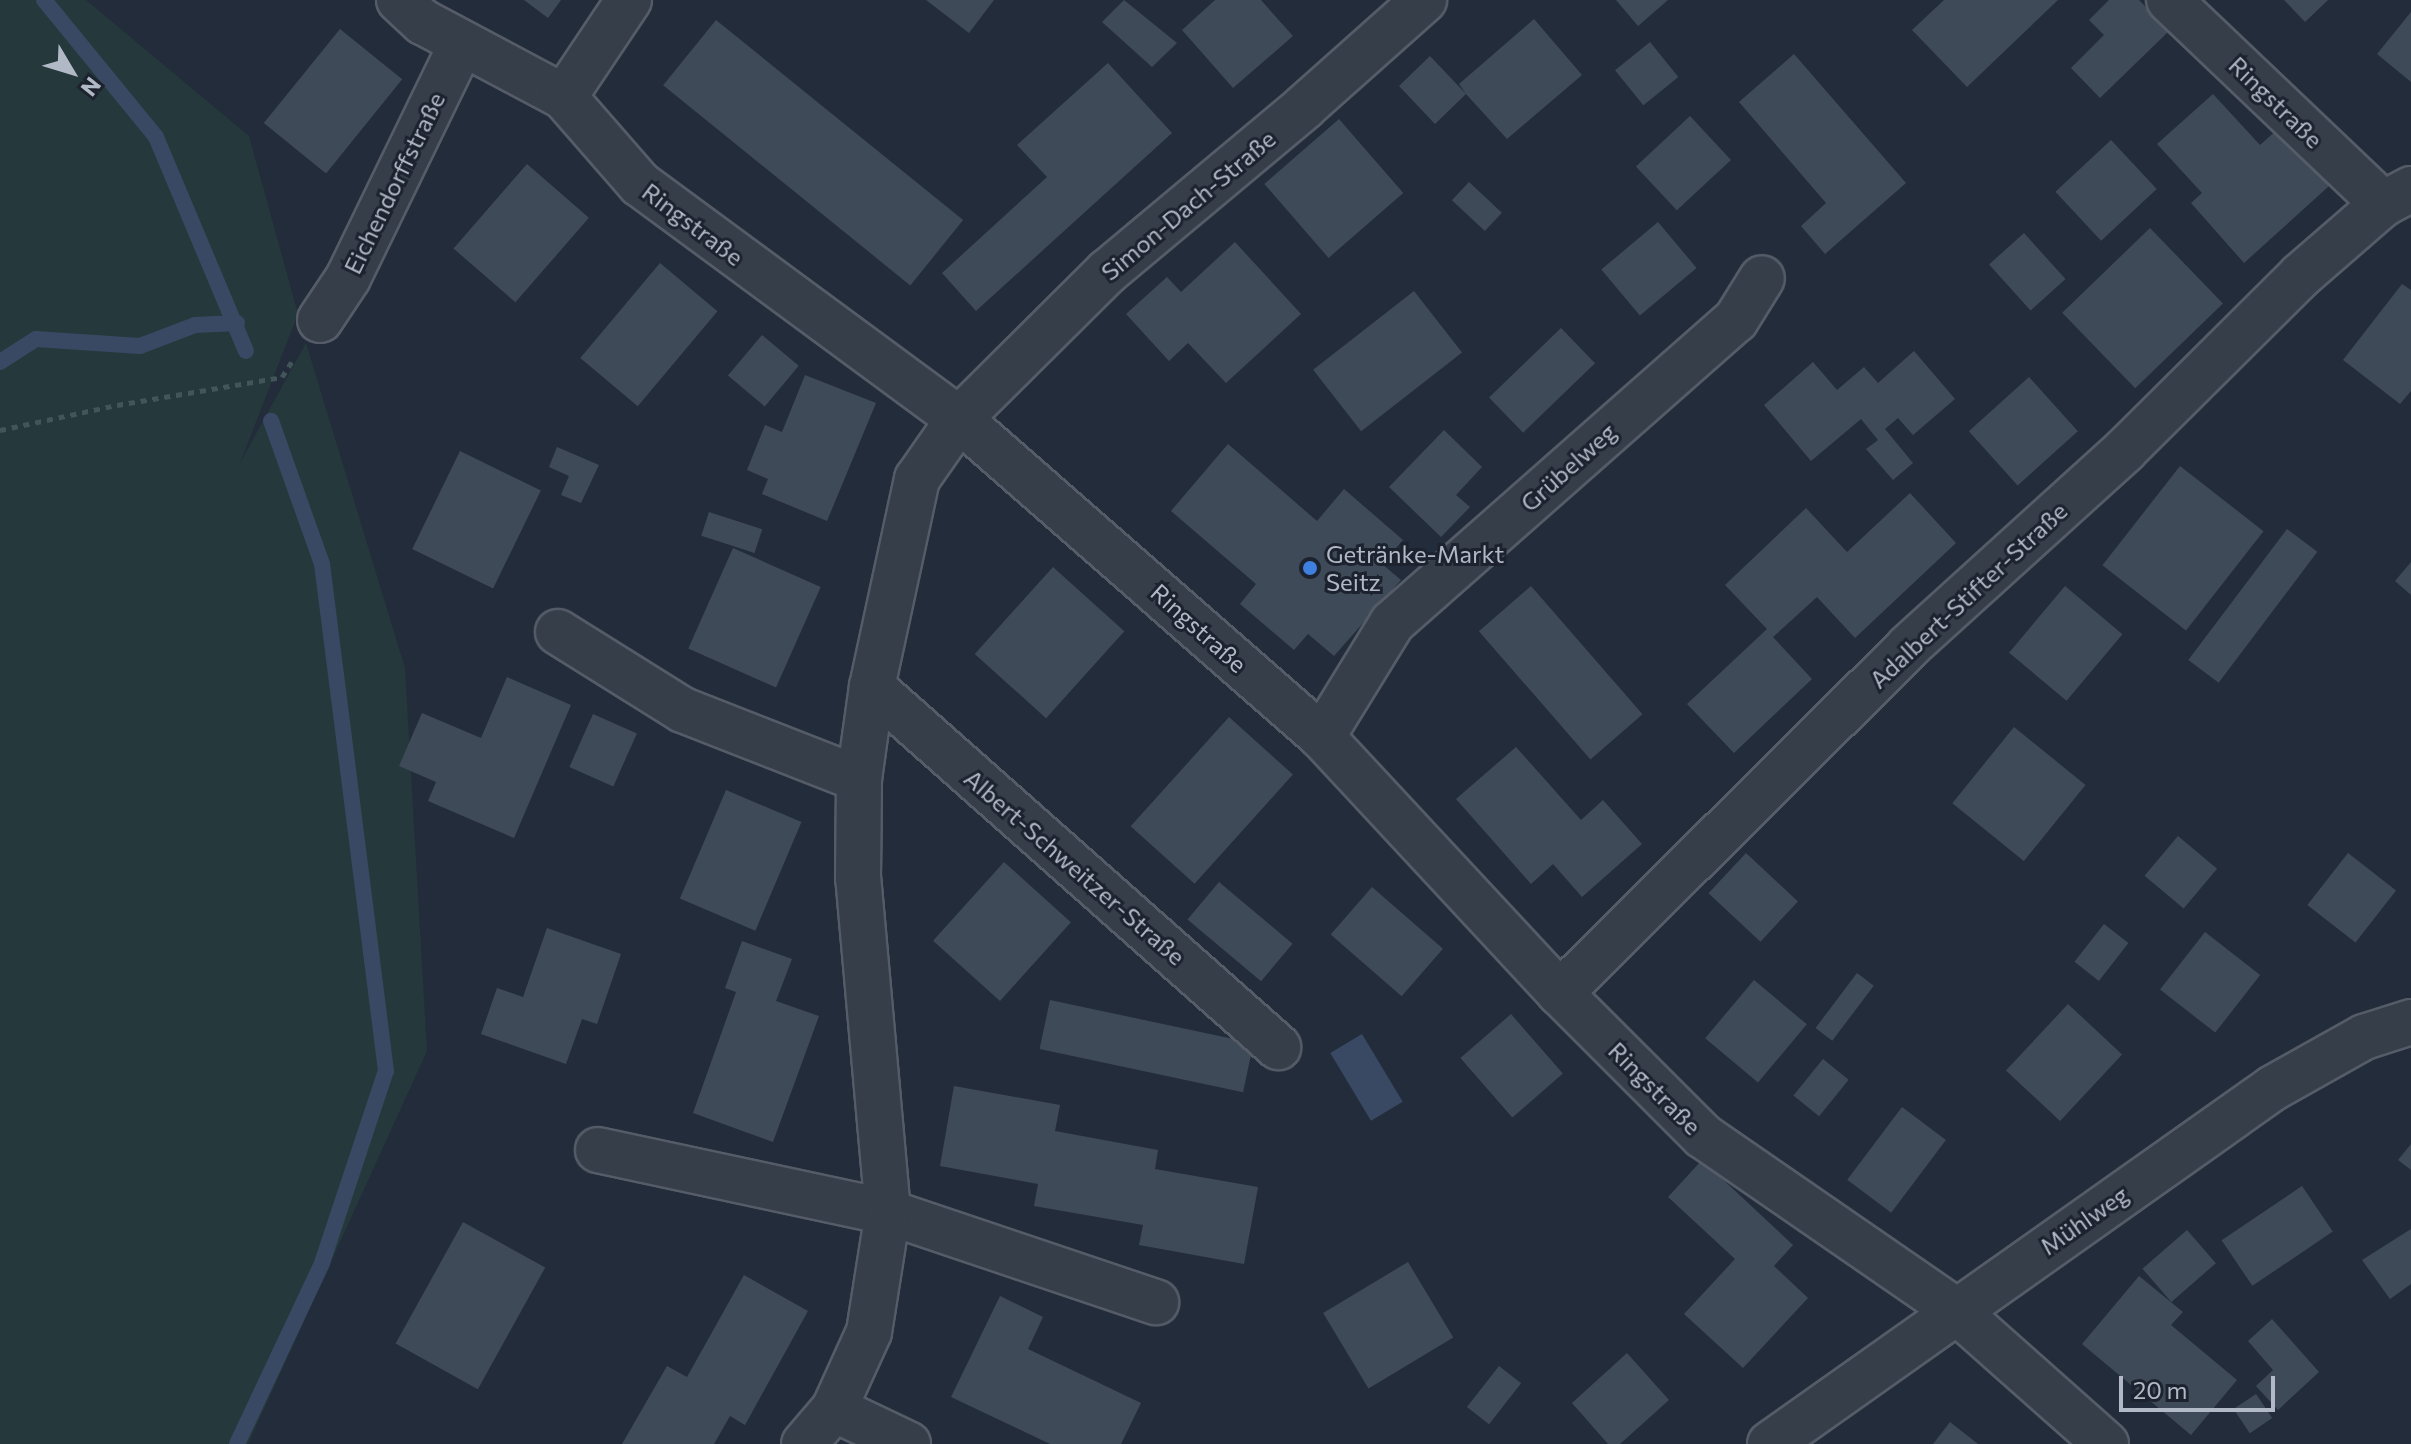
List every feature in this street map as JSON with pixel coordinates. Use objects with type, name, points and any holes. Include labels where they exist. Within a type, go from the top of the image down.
[{"type":"street","name":"Ringstraße","points":[[399,0],[423,22],[564,97],[640,184],[959,419],[1322,737],[1560,993],[1703,1136],[1955,1310],[2106,1444]]},
{"type":"street","points":[[564,97],[629,0]]},
{"type":"street","name":"Simon-Dach-Straße","points":[[959,419],[1107,272],[1304,107],[1424,0]]},
{"type":"street","name":"Ringstraße","points":[[2169,0],[2397,196]]},
{"type":"street","name":"Eichendorffstraße","points":[[320,320],[348,278],[462,43]]},
{"type":"street","name":"Adalbert-Stifter-Straße","points":[[1560,993],[1908,647],[2125,450],[2300,276],[2397,196]]},
{"type":"street","name":"Grübelweg","points":[[1322,737],[1392,623],[1736,320],[1762,278]]},
{"type":"street","points":[[804,1444],[834,1409],[869,1332],[888,1212],[858,878],[859,779],[872,687],[917,479],[959,419]]},
{"type":"street","points":[[558,632],[683,710],[859,779]]},
{"type":"street","name":"Albert-Schweitzer-Straße","points":[[872,687],[1278,1047]]},
{"type":"street","name":"Mühlweg","points":[[1770,1444],[1955,1310],[2273,1088],[2364,1037],[2411,1022]]},
{"type":"street","points":[[598,1150],[888,1212],[1156,1302]]},
{"type":"street","points":[[834,1409],[908,1444]]},
{"type":"path","points":[[0,430],[117,405],[282,377],[320,320]]},
{"type":"shaded area","points":[[0,0],[86,0],[249,136],[298,314],[240,463],[306,343],[405,668],[427,1051],[248,1444],[0,1444]]},
{"type":"water","points":[[1362,1034],[1403,1102],[1371,1121],[1330,1053]]},
{"type":"building","points":[[524,0],[561,0],[548,18]]},
{"type":"building","points":[[926,0],[994,0],[969,33]]},
{"type":"building","points":[[1124,0],[1177,43],[1152,67],[1102,22]]},
{"type":"building","points":[[1215,0],[1261,0],[1293,36],[1233,88],[1182,30]]},
{"type":"building","points":[[1616,0],[1668,0],[1638,26]]},
{"type":"building","points":[[1944,0],[2058,0],[1967,87],[1912,30]]},
{"type":"building","points":[[2109,0],[2139,0],[2169,31],[2100,98],[2071,68],[2104,35],[2089,20]]},
{"type":"building","points":[[2284,0],[2328,0],[2305,22]]},
{"type":"building","points":[[2411,12],[2411,82],[2377,54]]},
{"type":"building","points":[[1534,19],[1582,75],[1507,139],[1459,84]]},
{"type":"building","points":[[716,20],[963,220],[910,285],[663,85]]},
{"type":"building","points":[[340,29],[402,79],[326,173],[264,123]]},
{"type":"building","points":[[1650,42],[1678,77],[1643,105],[1615,70]]},
{"type":"building","points":[[1794,54],[1906,183],[1825,254],[1801,226],[1826,203],[1739,102]]},
{"type":"building","points":[[1430,56],[1466,94],[1435,124],[1399,86]]},
{"type":"building","points":[[1108,63],[1172,133],[976,311],[942,273],[1047,177],[1017,145]]},
{"type":"building","points":[[2213,94],[2260,145],[2278,129],[2329,186],[2244,263],[2191,203],[2202,193],[2157,144]]},
{"type":"building","points":[[1690,116],[1731,160],[1677,210],[1636,166]]},
{"type":"building","points":[[1339,119],[1403,193],[1329,258],[1264,184]]},
{"type":"building","points":[[2111,140],[2157,189],[2101,241],[2055,192]]},
{"type":"building","points":[[527,164],[589,218],[515,302],[454,249]]},
{"type":"building","points":[[1469,182],[1502,213],[1485,231],[1452,200]]},
{"type":"building","points":[[1658,222],[1697,268],[1640,316],[1601,270]]},
{"type":"building","points":[[2150,228],[2223,304],[2135,388],[2062,313]]},
{"type":"building","points":[[2024,233],[2065,279],[2031,311],[1989,264]]},
{"type":"building","points":[[1235,242],[1301,314],[1226,383],[1188,343],[1169,361],[1126,314],[1167,277],[1181,292]]},
{"type":"building","points":[[660,263],[717,311],[638,406],[580,358]]},
{"type":"building","points":[[2402,284],[2411,290],[2411,391],[2400,404],[2343,360]]},
{"type":"building","points":[[1414,291],[1462,352],[1361,431],[1313,370]]},
{"type":"building","points":[[1561,328],[1595,363],[1523,433],[1489,397]]},
{"type":"building","points":[[762,335],[799,366],[765,406],[728,376]]},
{"type":"building","points":[[1914,351],[1955,399],[1913,435],[1898,418],[1885,429],[1913,463],[1893,480],[1866,449],[1878,440],[1861,419],[1811,461],[1764,405],[1813,362],[1837,390],[1864,367],[1878,383]]},
{"type":"building","points":[[805,375],[876,403],[827,521],[762,494],[768,479],[747,470],[765,425],[782,432]]},
{"type":"building","points":[[2029,377],[2078,431],[2018,485],[1969,431]]},
{"type":"building","points":[[1444,430],[1482,467],[1456,495],[1470,507],[1441,537],[1389,487]]},
{"type":"building","points":[[1228,444],[1317,521],[1344,489],[1403,540],[1382,564],[1401,580],[1334,656],[1308,634],[1294,650],[1240,604],[1256,584],[1171,511]]},
{"type":"building","points":[[557,447],[599,465],[581,503],[561,495],[569,476],[549,467]]},
{"type":"building","points":[[460,451],[541,490],[493,588],[412,549]]},
{"type":"building","points":[[2180,466],[2264,531],[2186,631],[2102,565]]},
{"type":"building","points":[[1910,493],[1956,543],[1855,638],[1817,597],[1773,637],[1812,679],[1734,753],[1687,704],[1767,629],[1725,585],[1806,508],[1847,552]]},
{"type":"building","points":[[709,512],[762,529],[755,553],[701,536]]},
{"type":"building","points":[[2287,529],[2317,552],[2219,683],[2188,660]]},
{"type":"building","points":[[733,548],[821,587],[776,688],[688,648]]},
{"type":"building","points":[[2411,562],[2411,595],[2395,581]]},
{"type":"building","points":[[1053,567],[1124,631],[1046,718],[975,654]]},
{"type":"building","points":[[1531,586],[1643,714],[1590,760],[1479,631]]},
{"type":"building","points":[[2065,586],[2122,634],[2067,701],[2009,653]]},
{"type":"building","points":[[507,677],[571,705],[514,838],[428,801],[436,782],[399,766],[422,713],[481,738]]},
{"type":"building","points":[[593,714],[637,734],[613,787],[569,767]]},
{"type":"building","points":[[1229,717],[1293,775],[1195,884],[1131,826]]},
{"type":"building","points":[[2014,727],[2085,785],[2024,861],[1952,803]]},
{"type":"building","points":[[1516,747],[1581,820],[1603,800],[1642,844],[1582,897],[1553,864],[1531,884],[1456,799]]},
{"type":"building","points":[[726,790],[801,822],[755,931],[680,899]]},
{"type":"building","points":[[2178,836],[2217,869],[2184,909],[2145,876]]},
{"type":"building","points":[[1746,853],[1798,901],[1760,942],[1708,893]]},
{"type":"building","points":[[2348,853],[2396,891],[2355,943],[2307,905]]},
{"type":"building","points":[[1004,862],[1071,922],[1000,1001],[933,941]]},
{"type":"building","points":[[1219,882],[1293,944],[1261,981],[1188,920]]},
{"type":"building","points":[[1372,887],[1443,949],[1402,996],[1331,935]]},
{"type":"building","points":[[2104,924],[2128,943],[2099,981],[2074,962]]},
{"type":"building","points":[[547,928],[621,954],[597,1024],[582,1019],[566,1064],[481,1034],[497,988],[523,997]]},
{"type":"building","points":[[2205,932],[2260,975],[2215,1033],[2160,990]]},
{"type":"building","points":[[742,941],[792,959],[776,1001],[819,1016],[773,1142],[693,1113],[736,992],[725,988]]},
{"type":"building","points":[[1857,973],[1874,986],[1832,1041],[1815,1028]]},
{"type":"building","points":[[1754,980],[1807,1024],[1758,1083],[1705,1038]]},
{"type":"building","points":[[1050,1000],[1253,1043],[1243,1092],[1040,1049]]},
{"type":"building","points":[[2068,1004],[2122,1054],[2060,1121],[2006,1071]]},
{"type":"building","points":[[1511,1014],[1563,1074],[1512,1118],[1460,1058]]},
{"type":"building","points":[[1823,1059],[1849,1080],[1819,1116],[1793,1096]]},
{"type":"building","points":[[954,1086],[1060,1105],[1055,1131],[1158,1150],[1155,1169],[1258,1187],[1244,1264],[1139,1245],[1143,1225],[1034,1206],[1038,1184],[940,1166]]},
{"type":"building","points":[[1902,1107],[1946,1140],[1891,1213],[1847,1180]]},
{"type":"building","points":[[2411,1144],[2411,1170],[2398,1160]]},
{"type":"building","points":[[1702,1160],[1793,1245],[1774,1266],[1808,1298],[1743,1368],[1684,1314],[1735,1259],[1668,1197]]},
{"type":"building","points":[[2302,1186],[2333,1232],[2252,1286],[2222,1240]]},
{"type":"building","points":[[463,1222],[545,1268],[478,1389],[396,1344]]},
{"type":"building","points":[[2411,1229],[2411,1284],[2390,1299],[2362,1260]]},
{"type":"building","points":[[2187,1230],[2216,1263],[2171,1302],[2142,1269]]},
{"type":"building","points":[[1408,1262],[1453,1337],[1368,1388],[1323,1313]]},
{"type":"building","points":[[744,1275],[808,1311],[745,1425],[730,1416],[714,1444],[622,1444],[667,1366],[687,1377]]},
{"type":"building","points":[[2139,1276],[2183,1312],[2171,1325],[2237,1380],[2191,1435],[2082,1344]]},
{"type":"building","points":[[1000,1296],[1043,1317],[1028,1349],[1141,1403],[1121,1444],[1050,1444],[951,1397]]},
{"type":"building","points":[[2272,1319],[2319,1372],[2278,1410],[2256,1386],[2273,1370],[2248,1341]]},
{"type":"building","points":[[1627,1353],[1669,1400],[1620,1444],[1608,1444],[1572,1403]]},
{"type":"building","points":[[1499,1366],[1521,1383],[1489,1424],[1467,1407]]},
{"type":"building","points":[[2256,1394],[2272,1418],[2250,1433],[2234,1409]]},
{"type":"building","points":[[1950,1422],[1978,1444],[1933,1444]]},
{"type":"waterway","points":[[44,0],[156,137],[246,351]]},
{"type":"waterway","points":[[0,362],[36,339],[140,346],[195,325],[237,323]]},
{"type":"waterway","points":[[237,1444],[322,1263],[386,1071],[322,564],[271,421]]},
{"type":"place","name":"Getränke-Markt Seitz","points":[[1310,568]]}]
